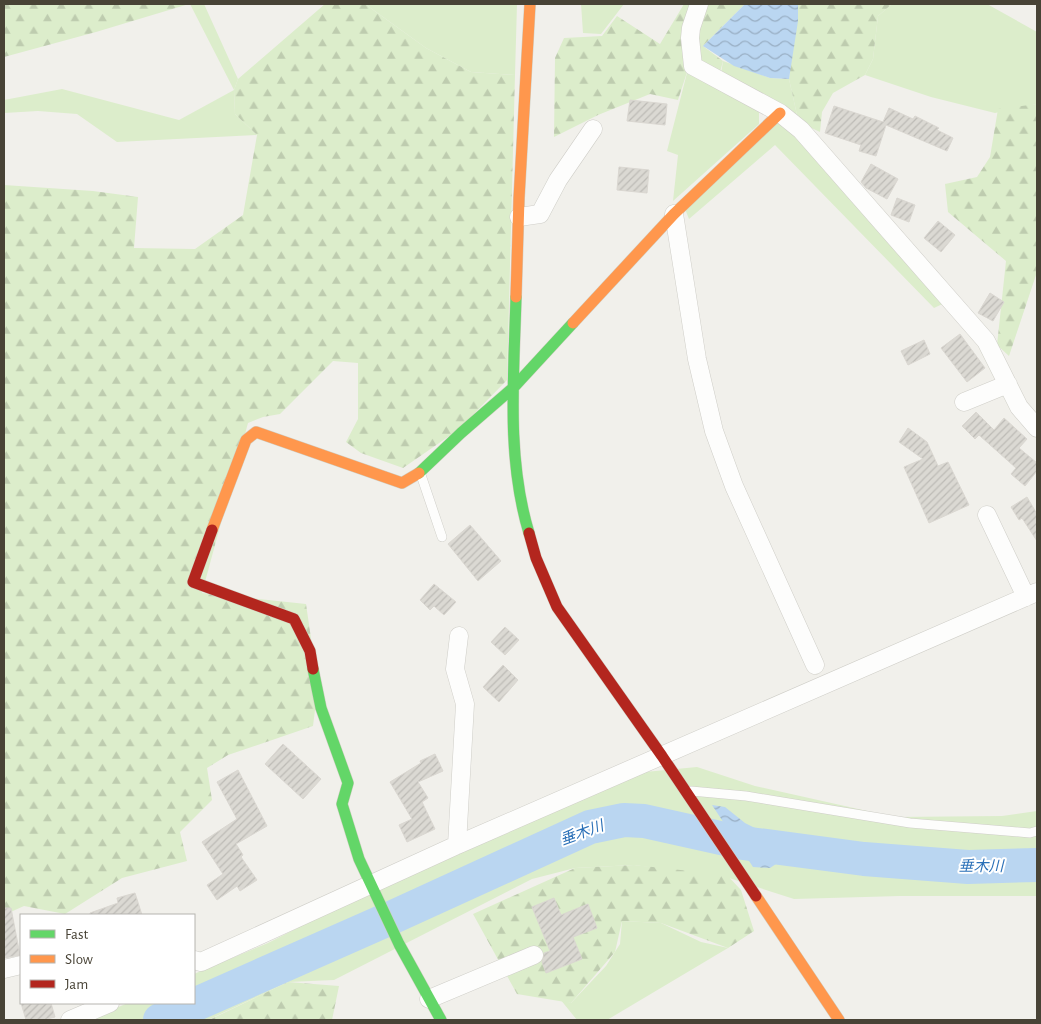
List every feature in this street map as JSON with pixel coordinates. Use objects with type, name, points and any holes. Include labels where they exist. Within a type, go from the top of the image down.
[{"type":"street","points":[[530,4],[519,217],[514,387],[514,463],[522,511],[536,558],[557,607],[663,758],[839,1020]]},
{"type":"street","points":[[699,4],[691,28],[690,38],[693,66],[780,113],[801,130],[986,341],[1019,406],[1037,428]]},
{"type":"street","points":[[441,1020],[399,944],[359,859],[342,804],[348,783],[321,708],[310,651],[294,619],[193,582],[246,440],[256,432],[402,483],[420,472],[514,387],[674,214],[780,113]]},
{"type":"street","points":[[519,217],[540,214],[558,180],[593,129]]},
{"type":"street","points":[[674,214],[697,359],[714,431],[734,486],[815,665]]},
{"type":"street","points":[[964,402],[1008,384]]},
{"type":"street","points":[[196,962],[375,892],[457,845],[663,758],[1032,595],[987,514]]},
{"type":"street","points":[[457,845],[465,704],[455,670],[459,636]]},
{"type":"street","points":[[429,999],[534,955]]},
{"type":"street","points":[[4,969],[20,965]]},
{"type":"street","points":[[70,1020],[108,1004]]},
{"type":"lane","points":[[420,472],[442,537]]},
{"type":"lane","points":[[691,791],[746,796],[910,823],[1030,833],[1037,831]]},
{"type":"green space","points":[[4,4],[189,4],[4,57]]},
{"type":"green space","points":[[190,4],[204,4],[238,79],[234,90]]},
{"type":"green space","points":[[325,4],[365,4],[426,48],[471,72],[515,75],[507,380],[458,430],[403,468],[361,453],[346,442],[358,419],[358,363],[333,361],[280,414],[263,417],[248,423],[202,593],[306,604],[318,686],[313,726],[228,755],[207,768],[212,800],[180,832],[187,861],[122,878],[65,914],[24,906],[4,915],[4,185],[93,191],[138,197],[134,248],[195,249],[243,215],[257,135],[235,114],[234,90],[238,79]]},
{"type":"green space","points":[[365,4],[517,4],[515,75],[471,72],[426,48]]},
{"type":"green space","points":[[581,4],[624,4],[601,34],[583,33]]},
{"type":"green space","points":[[684,4],[745,4],[703,46],[723,61],[719,76],[688,69],[678,100],[650,94],[598,115],[554,137],[555,58],[564,38],[602,36],[617,16],[660,44]]},
{"type":"green space","points":[[798,4],[892,4],[878,16],[873,59],[865,75],[833,93],[822,112],[820,132],[805,125],[797,115],[789,79]]},
{"type":"green space","points":[[892,4],[987,4],[1037,32],[1037,104],[995,113],[931,97],[865,75],[873,59],[878,16]]},
{"type":"green space","points":[[723,61],[770,78],[789,79],[797,115],[720,80]]},
{"type":"green space","points":[[688,69],[759,108],[759,124],[673,201],[678,155],[667,151]]},
{"type":"green space","points":[[62,89],[179,120],[234,90],[235,114],[257,135],[117,142],[77,114],[38,111],[4,113],[4,100]]},
{"type":"green space","points":[[1037,104],[1037,272],[1009,356],[997,345],[1006,261],[948,212],[945,184],[977,177],[990,157],[998,109]]},
{"type":"green space","points":[[783,115],[951,300],[934,308],[775,145],[689,219],[685,209]]},
{"type":"green space","points":[[697,767],[755,786],[894,817],[1002,816],[1037,811],[1037,896],[900,896],[794,899],[729,878],[634,865],[575,868],[532,879],[334,980],[288,982],[208,1020],[87,1020],[126,1004],[195,1004],[195,974],[268,943],[411,870],[645,772]]},
{"type":"green space","points":[[634,865],[727,875],[741,890],[754,931],[728,948],[661,923],[622,921],[615,952],[571,1003],[517,994],[473,914],[575,868]]},
{"type":"green space","points":[[622,921],[661,923],[701,942],[728,948],[607,1020],[577,1020],[560,999],[571,1003],[606,966],[620,944]]},
{"type":"green space","points":[[288,982],[339,986],[332,1020],[209,1020]]},
{"type":"water","points":[[745,4],[798,4],[798,21],[789,79],[770,78],[734,66],[703,46]]},
{"type":"water","points":[[712,805],[725,807],[745,823],[769,835],[837,846],[835,855],[797,850],[770,868],[753,867]]},
{"type":"building","points":[[630,100],[667,104],[665,125],[627,121]]},
{"type":"building","points":[[834,106],[883,122],[889,108],[913,119],[915,116],[939,128],[937,130],[953,138],[947,151],[886,125],[876,156],[859,151],[861,145],[825,133]]},
{"type":"building","points":[[871,164],[898,179],[887,199],[866,188],[861,182]]},
{"type":"building","points":[[619,167],[649,170],[647,193],[617,190]]},
{"type":"building","points":[[897,198],[915,205],[909,222],[891,215]]},
{"type":"building","points":[[938,221],[955,235],[941,252],[924,238]]},
{"type":"building","points":[[990,293],[1004,302],[993,321],[978,313]]},
{"type":"building","points":[[960,334],[985,368],[967,382],[941,348]]},
{"type":"building","points":[[924,340],[930,354],[908,365],[901,351]]},
{"type":"building","points":[[976,412],[994,430],[1004,418],[1027,439],[1019,448],[1037,463],[1037,471],[1025,486],[1011,474],[1016,468],[979,435],[975,439],[962,426]]},
{"type":"building","points":[[908,428],[927,442],[938,466],[948,462],[969,505],[929,523],[904,467],[923,459],[899,442]]},
{"type":"building","points":[[1027,497],[1037,514],[1037,541],[1022,518],[1019,520],[1011,507]]},
{"type":"building","points":[[470,525],[501,561],[478,581],[448,544]]},
{"type":"building","points":[[434,584],[456,602],[444,615],[434,606],[430,610],[420,600]]},
{"type":"building","points":[[505,627],[519,640],[505,655],[491,642]]},
{"type":"building","points":[[503,665],[518,680],[499,702],[483,687]]},
{"type":"building","points":[[283,744],[321,779],[303,799],[265,764]]},
{"type":"building","points":[[435,754],[443,771],[418,782],[428,798],[422,802],[435,829],[407,842],[399,825],[412,819],[390,782],[421,763],[420,761]]},
{"type":"building","points":[[238,770],[267,826],[236,844],[243,855],[241,857],[257,880],[240,891],[237,886],[217,900],[207,885],[223,874],[202,842],[237,819],[217,782]]},
{"type":"building","points":[[135,893],[142,914],[90,914],[118,903],[117,898]]},
{"type":"building","points":[[554,898],[561,915],[588,904],[597,928],[573,937],[582,959],[546,973],[542,962],[544,953],[550,951],[532,907]]},
{"type":"building","points":[[4,908],[11,908],[20,955],[4,958]]},
{"type":"building","points":[[21,1004],[51,1004],[55,1017],[43,1020],[26,1020]]},
{"type":"waterway","name":"垂木川","points":[[160,1020],[590,827],[624,820],[644,821],[743,843],[864,859],[968,867],[1037,865]]},
{"type":"traffic: fast","points":[[516,297],[513,386],[514,445],[517,475],[529,533]]},
{"type":"traffic: fast","points":[[419,473],[514,387],[573,323]]},
{"type":"traffic: fast","points":[[313,669],[321,708],[348,783],[342,804],[359,859],[399,944],[441,1020]]},
{"type":"traffic: slow","points":[[516,297],[519,198],[530,4]]},
{"type":"traffic: slow","points":[[573,323],[674,214],[780,113]]},
{"type":"traffic: slow","points":[[212,530],[246,440],[256,432],[402,483],[419,473]]},
{"type":"traffic: slow","points":[[756,896],[839,1020]]},
{"type":"traffic: jam","points":[[212,530],[193,582],[294,619],[310,651],[313,669]]},
{"type":"traffic: jam","points":[[529,533],[536,558],[557,607],[662,756],[756,896]]}]
